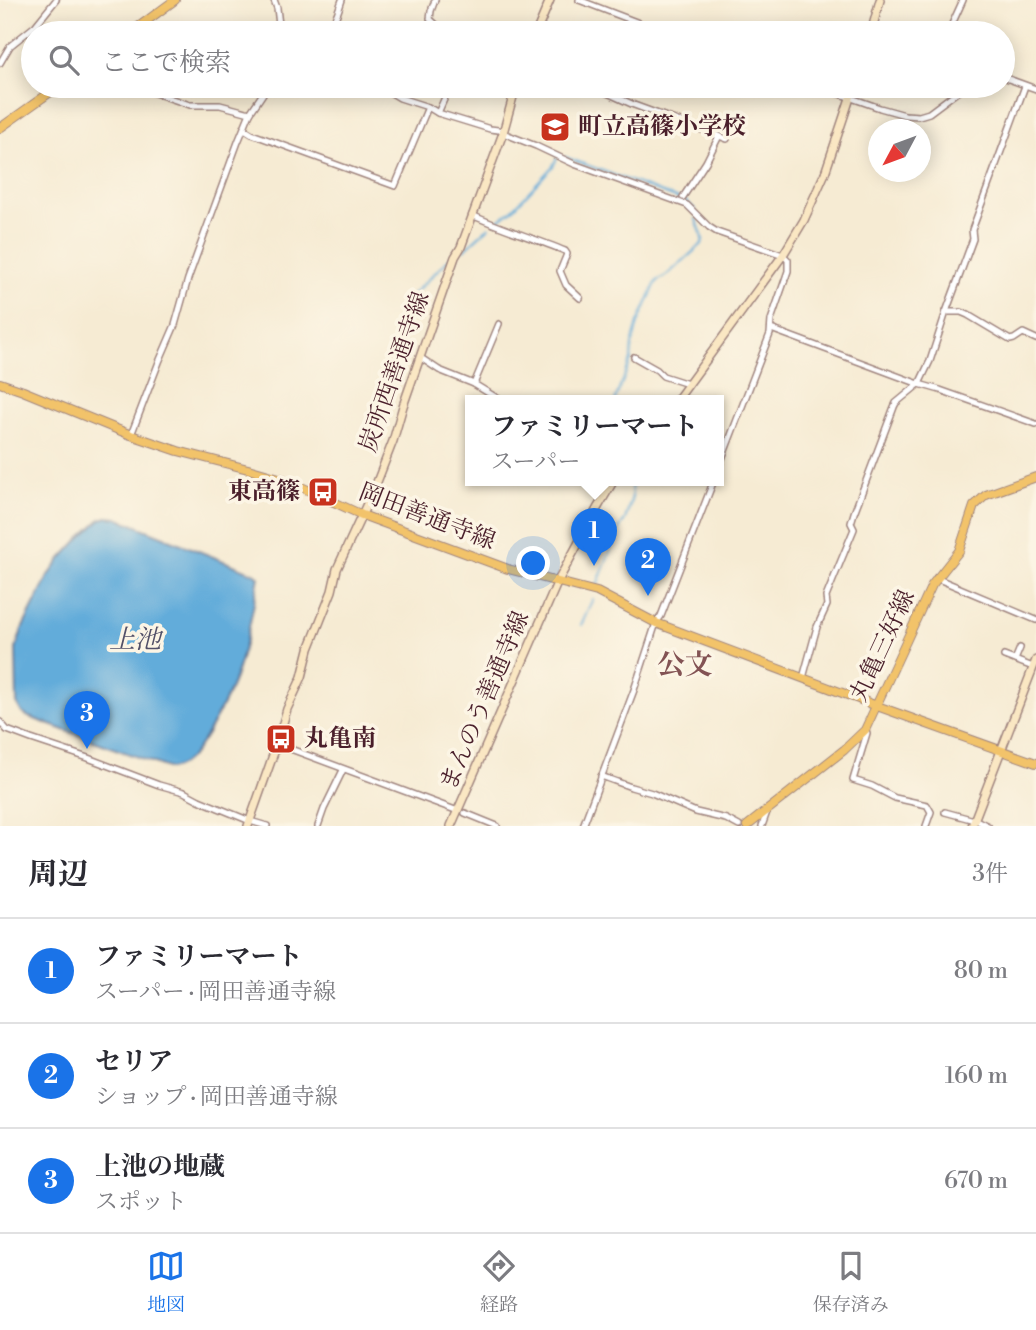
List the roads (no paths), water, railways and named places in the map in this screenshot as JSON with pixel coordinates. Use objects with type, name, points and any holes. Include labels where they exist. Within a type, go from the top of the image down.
[{"type":"main road","points":[[146,21],[175,0]]},
{"type":"main road","points":[[541,21],[550,0]]},
{"type":"main road","points":[[874,21],[880,0]]},
{"type":"main road","points":[[0,128],[42,98]]},
{"type":"main road","name":"炭所西善通寺線","points":[[249,823],[287,709],[302,677],[309,649],[332,591],[337,569],[393,441],[512,98]]},
{"type":"main road","points":[[680,395],[783,255],[804,220],[825,173],[850,98]]},
{"type":"main road","name":"岡田善通寺線","points":[[0,383],[178,451],[286,480],[362,515],[508,569],[597,592],[656,623],[1036,763]]},
{"type":"main road","name":"丸亀三好線","points":[[747,826],[844,750],[865,730],[936,578],[959,551],[974,506],[986,495],[1036,477]]},
{"type":"main road","name":"まんのう善通寺線","points":[[451,826],[462,812],[558,581],[610,486]]},
{"type":"main road","points":[[973,823],[1000,750],[1033,677],[1035,664]]},
{"type":"street","points":[[39,21],[56,0]]},
{"type":"street","points":[[274,0],[279,21]]},
{"type":"street","points":[[333,21],[342,0]]},
{"type":"street","points":[[432,21],[431,11],[435,0]]},
{"type":"street","points":[[579,0],[634,21]]},
{"type":"street","points":[[952,21],[962,0]]},
{"type":"street","points":[[0,63],[10,46],[21,37]]},
{"type":"street","points":[[1015,82],[1036,89]]},
{"type":"street","points":[[803,678],[817,627],[827,605],[826,597],[854,528],[851,523],[854,513],[896,403],[919,384],[930,361],[973,239],[972,230],[1026,86]]},
{"type":"street","points":[[169,98],[190,105],[220,105],[250,113]]},
{"type":"street","points":[[131,435],[176,326],[198,249],[250,113],[260,98]]},
{"type":"street","points":[[400,98],[438,113],[500,131],[574,163],[687,205],[717,232],[783,255],[788,260],[789,266],[771,320],[771,329],[724,453]]},
{"type":"street","points":[[438,113],[445,98]]},
{"type":"street","points":[[619,98],[727,139]]},
{"type":"street","points":[[856,98],[892,111],[919,116],[929,113],[949,98]]},
{"type":"street","points":[[244,129],[396,186],[428,107]]},
{"type":"street","points":[[683,197],[719,136]]},
{"type":"street","points":[[472,215],[499,228],[565,251],[560,271],[566,285],[580,298]]},
{"type":"street","points":[[946,312],[968,315],[1010,340],[1023,333],[1036,339]]},
{"type":"street","points":[[474,384],[499,324]]},
{"type":"street","points":[[771,329],[1036,424]]},
{"type":"street","points":[[634,357],[663,376],[688,384]]},
{"type":"street","points":[[421,358],[439,370],[474,384],[492,395]]},
{"type":"street","points":[[583,826],[656,623],[662,616],[712,486]]},
{"type":"street","points":[[936,578],[1036,620]]},
{"type":"street","points":[[1015,660],[1020,648]]},
{"type":"street","points":[[1004,656],[1035,664]]},
{"type":"street","points":[[0,722],[7,730],[184,792],[249,823],[267,826]]},
{"type":"street","points":[[865,730],[867,733],[853,780],[895,798],[927,805],[931,811],[926,826]]},
{"type":"street","points":[[277,744],[497,826]]},
{"type":"street","points":[[318,826],[343,770]]},
{"type":"street","points":[[601,776],[652,793],[696,812],[726,819],[738,826]]},
{"type":"street","points":[[762,826],[768,810]]},
{"type":"street","points":[[945,812],[988,826]]},
{"type":"water","name":"上池","points":[[117,518],[259,577],[245,644],[227,696],[197,750],[183,764],[170,769],[29,717],[22,713],[17,704],[16,649],[22,629],[48,577],[60,560],[80,538],[101,519]]},
{"type":"waterway","points":[[565,157],[687,202],[695,210]]},
{"type":"waterway","points":[[496,222],[512,210],[553,166],[557,158]]},
{"type":"waterway","points":[[617,395],[631,360],[638,323],[657,281],[702,244],[703,238],[696,219]]},
{"type":"waterway","points":[[464,250],[489,227]]},
{"type":"waterway","points":[[397,310],[451,257]]},
{"type":"waterway","points":[[596,588],[618,531],[625,520],[632,497],[631,486]]},
{"type":"waterway","points":[[581,625],[593,599]]},
{"type":"place","name":"町立高篠小学校","points":[[555,127]]},
{"type":"place","name":"東高篠","points":[[323,492]]},
{"type":"place","name":"ファミリーマート","points":[[594,566]]},
{"type":"place","name":"セリア","points":[[648,596]]},
{"type":"place","name":"丸亀南","points":[[281,739]]},
{"type":"place","name":"上池の地蔵","points":[[87,749]]},
{"type":"district","name":"公文","points":[[685,665]]}]
